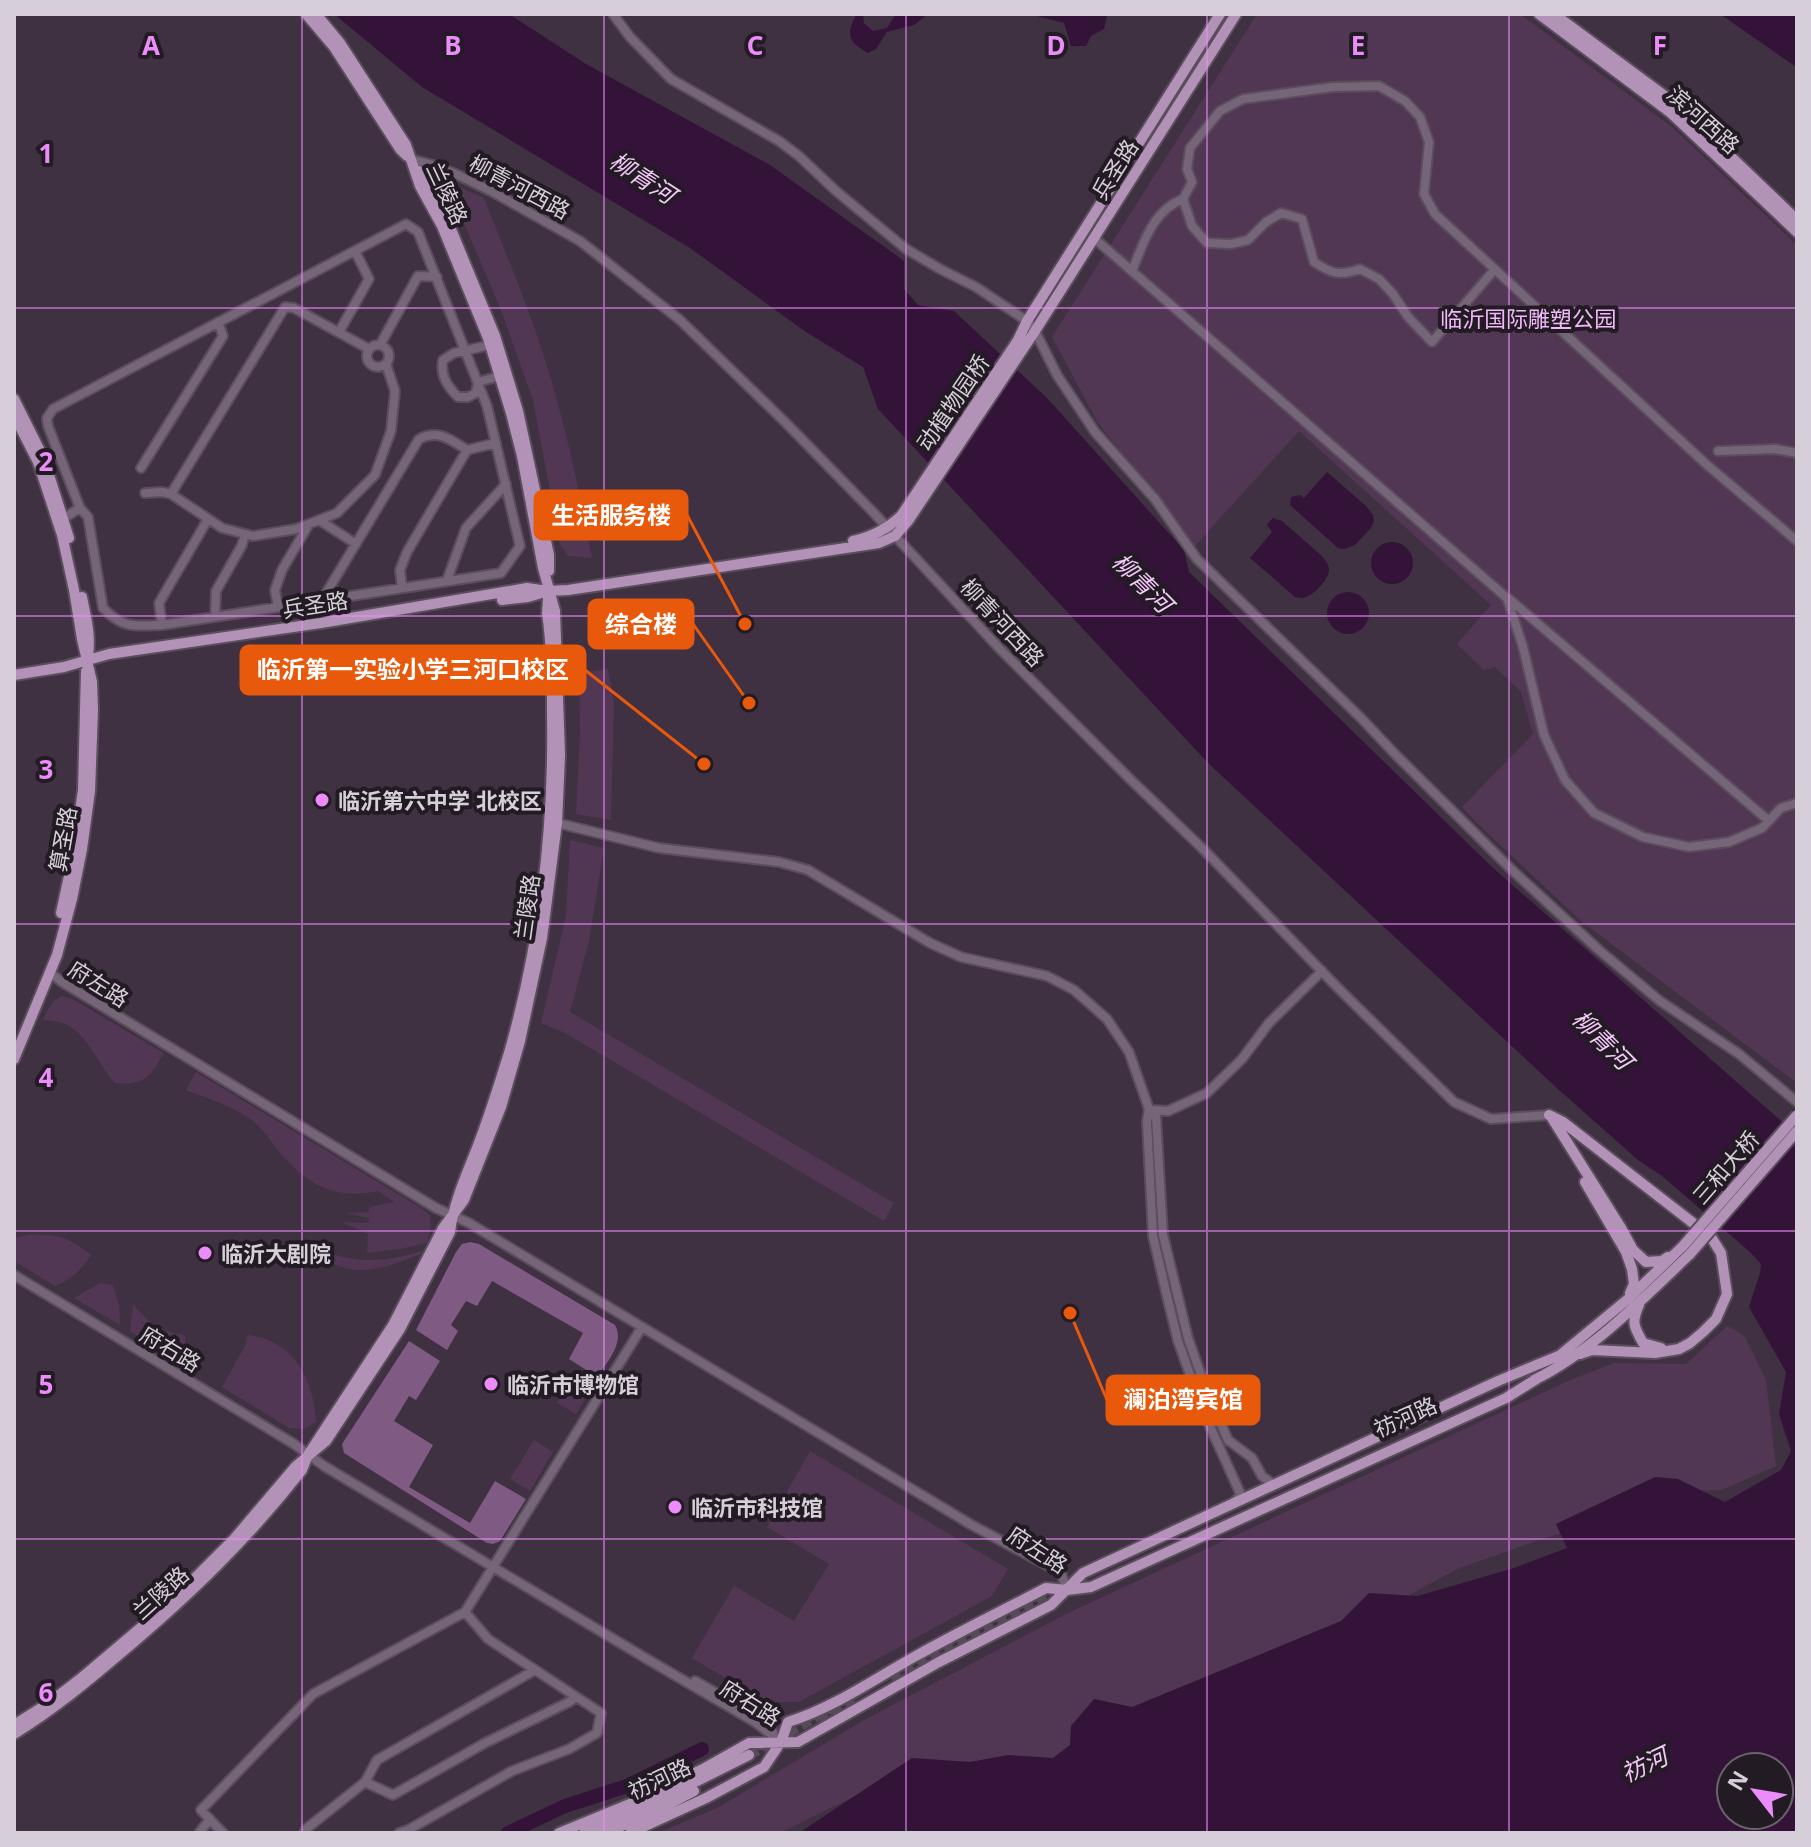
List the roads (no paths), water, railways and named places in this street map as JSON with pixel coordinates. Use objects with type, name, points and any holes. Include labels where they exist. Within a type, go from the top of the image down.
[{"type":"main road","points":[[306,14],[334,47],[400,149],[410,159]]},
{"type":"main road","points":[[316,14],[340,43],[406,145],[410,159]]},
{"type":"main road","name":"兵圣路","points":[[1022,342],[1027,321],[1220,14]]},
{"type":"main road","name":"兵圣路","points":[[1022,342],[1035,331],[1236,14]]},
{"type":"main road","name":"滨河西路","points":[[1539,14],[1671,113],[1797,232]]},
{"type":"main road","name":"滨河西路","points":[[1554,14],[1677,105],[1797,220]]},
{"type":"main road","name":"兰陵路","points":[[410,159],[467,284],[500,376],[522,456],[548,591],[555,611],[559,696],[557,823],[542,938],[520,1041],[501,1107],[464,1200],[452,1214]]},
{"type":"main road","name":"兰陵路","points":[[14,1725],[80,1679],[171,1602],[234,1539],[296,1466],[326,1441],[400,1329],[450,1232],[452,1214],[498,1089],[519,1014],[535,936],[552,784],[547,613],[549,555],[529,455],[495,336],[448,222],[410,159]]},
{"type":"main road","name":"动植物园桥","points":[[892,532],[908,521],[925,488],[1022,342]]},
{"type":"main road","name":"算圣路","points":[[14,399],[44,459],[64,518],[91,637],[84,683],[83,790],[75,848],[49,972],[14,1059]]},
{"type":"main road","name":"算圣路","points":[[14,415],[38,462],[62,535],[87,661]]},
{"type":"main road","name":"兵圣路","points":[[14,675],[64,667],[109,654],[321,623],[527,588],[548,591],[567,584],[858,540],[892,532]]},
{"type":"main road","name":"兵圣路","points":[[14,668],[64,659],[87,661]]},
{"type":"main road","name":"算圣路","points":[[14,1042],[38,987],[49,972]]},
{"type":"main road","points":[[1549,1115],[1633,1250],[1646,1262],[1662,1261],[1686,1250]]},
{"type":"main road","points":[[1549,1115],[1552,1128],[1626,1252],[1634,1284],[1628,1299]]},
{"type":"main road","points":[[630,1833],[764,1767],[781,1742],[788,1722],[826,1706],[1046,1588],[1067,1590],[1091,1587],[1105,1571],[1234,1503],[1498,1381],[1568,1355],[1592,1350],[1655,1353],[1679,1349],[1690,1343],[1716,1319],[1727,1294],[1721,1253],[1711,1237],[1685,1215],[1563,1122],[1549,1115]]},
{"type":"main road","name":"三和大桥","points":[[1686,1250],[1797,1115]]},
{"type":"main road","name":"三和大桥","points":[[1686,1250],[1797,1131]]},
{"type":"main road","name":"祊河路","points":[[1105,1571],[1568,1355],[1686,1250]]},
{"type":"main road","name":"祊河路","points":[[1105,1571],[1506,1398],[1538,1378],[1641,1300],[1686,1250]]},
{"type":"main road","points":[[1641,1300],[1634,1317],[1635,1329],[1643,1343],[1679,1349]]},
{"type":"main road","name":"兰陵路","points":[[14,1734],[74,1693],[176,1608],[264,1517],[302,1470],[308,1455]]},
{"type":"main road","points":[[559,1833],[632,1803],[749,1743],[798,1742],[939,1662],[1051,1605],[1083,1573],[1105,1571]]},
{"type":"main road","name":"祊河路","points":[[584,1833],[750,1757],[648,1815],[604,1833]]},
{"type":"street","points":[[613,14],[630,37],[671,79],[779,141],[906,249],[976,287],[1027,321],[1057,375],[1095,432],[1155,499],[1197,559],[1512,870],[1599,950],[1660,1001],[1739,1054],[1797,1102]]},
{"type":"street","points":[[1132,271],[1159,216],[1171,204],[1183,199],[1192,182],[1187,169],[1190,148],[1220,111],[1243,99],[1333,87],[1379,86],[1405,101],[1420,117],[1429,142],[1424,194],[1435,214],[1706,464],[1797,541]]},
{"type":"street","name":"柳青河西路","points":[[410,159],[437,166],[470,181],[580,241],[691,331],[892,532],[999,648],[1454,1102],[1491,1119],[1549,1115]]},
{"type":"street","points":[[1183,199],[1192,226],[1207,243],[1231,244],[1248,240],[1266,222],[1281,213],[1302,219],[1314,262],[1328,271],[1346,274],[1360,269],[1379,279],[1432,342],[1495,269]]},
{"type":"street","points":[[406,224],[418,232],[487,406],[520,546],[501,573],[162,625],[130,627],[121,623],[103,608],[88,517],[80,508],[47,418],[53,409],[355,251],[406,224]]},
{"type":"street","points":[[1094,238],[1507,598],[1769,821]]},
{"type":"street","points":[[339,332],[369,279],[355,251]]},
{"type":"street","points":[[386,364],[377,368],[369,364],[366,356],[369,349],[380,345],[418,276],[437,277]]},
{"type":"street","points":[[171,494],[285,307],[294,308],[369,349]]},
{"type":"street","points":[[141,468],[223,336],[218,322]]},
{"type":"street","points":[[145,493],[171,494],[222,528],[253,536],[296,529],[337,513],[375,475],[391,431],[395,391],[386,364],[389,353],[380,345]]},
{"type":"street","points":[[478,382],[476,393],[458,397],[449,388],[441,369],[443,360],[454,353],[490,345]]},
{"type":"street","points":[[478,382],[500,376]]},
{"type":"street","points":[[322,600],[419,439],[429,434],[442,435],[467,450],[496,443]]},
{"type":"street","points":[[1718,451],[1775,449],[1797,453]]},
{"type":"street","points":[[402,587],[400,570],[407,552],[467,450]]},
{"type":"street","points":[[447,580],[466,528],[506,484]]},
{"type":"street","points":[[64,518],[80,508]]},
{"type":"street","points":[[162,625],[159,603],[208,519]]},
{"type":"street","points":[[314,521],[356,544]]},
{"type":"street","points":[[278,607],[275,590],[282,570],[314,521]]},
{"type":"street","points":[[215,616],[216,591],[245,534]]},
{"type":"street","points":[[1507,598],[1523,647],[1544,735],[1565,780],[1594,813],[1643,837],[1689,847],[1729,842],[1762,828],[1781,808],[1797,803]]},
{"type":"street","points":[[557,823],[659,848],[779,862],[808,870],[930,943],[961,957],[1047,976],[1074,990],[1107,1019],[1129,1052],[1149,1109],[1156,1117],[1163,1235],[1188,1338],[1202,1378],[1228,1440],[1252,1458],[1262,1476],[1274,1485]]},
{"type":"street","points":[[1149,1109],[1168,1111],[1207,1093],[1242,1059],[1269,1023],[1322,971]]},
{"type":"street","name":"府左路","points":[[49,972],[970,1524],[1061,1573],[1067,1590]]},
{"type":"street","points":[[1149,1109],[1147,1122],[1153,1236],[1178,1341],[1203,1411],[1241,1495],[1234,1503]]},
{"type":"street","name":"府右路","points":[[14,1277],[495,1566],[761,1718],[781,1742]]},
{"type":"street","points":[[223,1833],[201,1810],[313,1694],[465,1612],[641,1328]]},
{"type":"street","points":[[399,1833],[512,1771],[569,1749],[597,1733],[601,1713],[488,1639],[465,1612]]},
{"type":"street","points":[[304,1833],[365,1782],[377,1760],[535,1670]]},
{"type":"street","points":[[365,1782],[393,1795],[485,1743],[576,1697]]},
{"type":"street","points":[[199,1833],[210,1819]]},
{"type":"water","points":[[334,14],[509,14],[586,64],[770,165],[904,261],[904,289],[918,305],[954,311],[1047,398],[1184,550],[1189,572],[1492,867],[1797,1135],[1797,1833],[799,1833],[912,1758],[970,1762],[1008,1755],[1053,1758],[1070,1745],[1071,1726],[1094,1699],[1132,1707],[1341,1621],[1369,1593],[1418,1596],[1514,1568],[1567,1548],[1556,1524],[1655,1477],[1678,1479],[1725,1502],[1781,1470],[1791,1451],[1779,1414],[1786,1372],[1749,1307],[1761,1264],[1750,1252],[1559,1090],[1208,763],[878,409],[863,367],[806,332],[690,248],[422,87]]},
{"type":"water","points":[[857,14],[863,14],[864,23],[873,31],[887,28],[896,14],[928,14],[914,25],[887,32],[876,49],[868,53],[850,37]]},
{"type":"water","points":[[1029,14],[1107,16],[1104,29],[1091,36],[1086,46],[1071,46],[1064,23]]},
{"type":"water","points":[[1720,14],[1797,14],[1797,69],[1796,67]]},
{"type":"water","points":[[1327,472],[1373,515],[1371,528],[1355,545],[1344,549],[1338,548],[1290,505],[1291,497],[1300,495],[1304,498]]},
{"type":"water","points":[[1273,518],[1282,521],[1328,565],[1324,581],[1306,597],[1295,597],[1250,558],[1272,532],[1267,525]]},
{"type":"water","points":[[1392,542],[1407,548],[1413,563],[1407,578],[1392,584],[1377,578],[1371,563],[1377,548]]},
{"type":"water","points":[[1348,592],[1363,598],[1369,613],[1363,628],[1348,634],[1333,628],[1327,613],[1333,598]]},
{"type":"waterway","points":[[508,1833],[565,1806],[627,1786],[702,1749]]},
{"type":"tunnel","points":[[890,1676],[1061,1589]]},
{"type":"tunnel","points":[[821,1723],[856,1704]]},
{"type":"tunnel","points":[[749,1755],[831,1709]]},
{"type":"place","name":"生活服务楼","points":[[745,624]]},
{"type":"place","name":"综合楼","points":[[749,703]]},
{"type":"place","name":"临沂第一实验小学三河口校区","points":[[704,764]]},
{"type":"place","name":"临沂第六中学 北校区","points":[[322,800]]},
{"type":"place","name":"临沂大剧院","points":[[205,1253]]},
{"type":"place","name":"澜泊湾宾馆","points":[[1070,1313]]},
{"type":"place","name":"临沂市博物馆","points":[[491,1384]]},
{"type":"place","name":"临沂市科技馆","points":[[675,1507]]},
{"type":"water label","name":"柳青河","points":[[643,177]]},
{"type":"water label","name":"柳青河","points":[[1143,582]]},
{"type":"water label","name":"柳青河","points":[[1603,1039]]},
{"type":"water label","name":"祊河","points":[[1644,1764]]},
{"type":"park label","name":"临沂国际雕塑公园","points":[[1528,318]]}]
